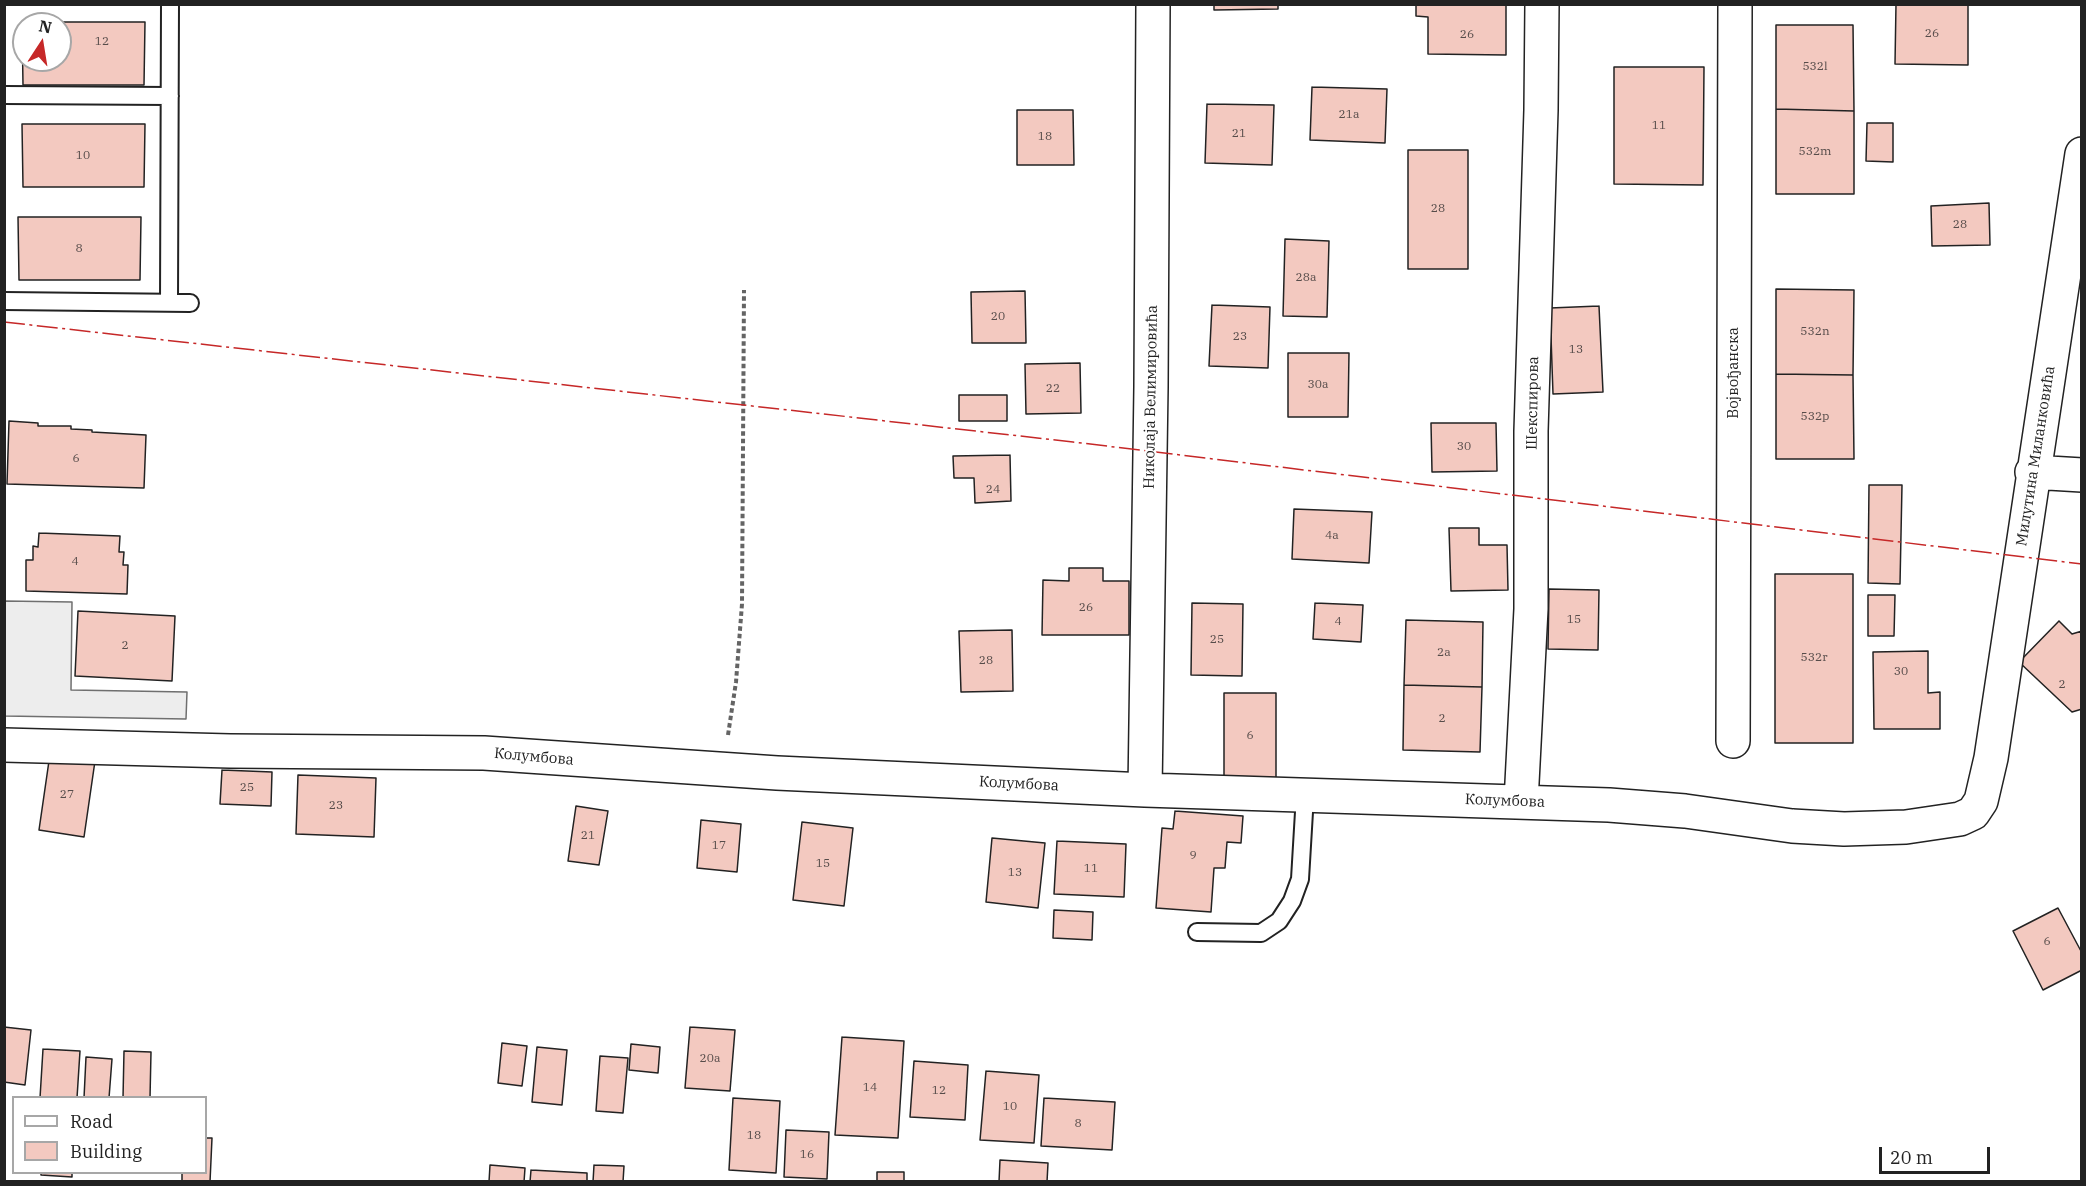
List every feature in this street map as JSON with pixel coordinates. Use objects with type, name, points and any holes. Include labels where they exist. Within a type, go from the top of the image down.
[{"type":"street","name":"Николаја Велимировића","points":[[1145,790],[1151,387],[1153,4]]},
{"type":"street","name":"Шекспирова","points":[[1521,802],[1531,609],[1532,431],[1542,110],[1542,4]]},
{"type":"street","name":"Војвођанска","points":[[1733,741],[1735,4]]},
{"type":"street","name":"Милутина Миланковића","points":[[1991,758],[2032,472],[2077,212],[2082,154]]},
{"type":"street","points":[[2032,472],[2082,475]]},
{"type":"street","name":"Колумбова","points":[[4,745],[230,751],[483,753],[777,773],[1145,790],[1609,805],[1685,811],[1792,826],[1834,829],[1906,827],[1960,819],[1973,813],[1981,801],[1991,758]]},
{"type":"lane","points":[[169,303],[171,4]]},
{"type":"lane","points":[[4,95],[170,96]]},
{"type":"lane","points":[[4,301],[190,303]]},
{"type":"lane","points":[[1197,932],[1260,933],[1279,921],[1292,901],[1299,879],[1305,795]]},
{"type":"path","points":[[723,769],[736,682],[742,604],[744,290]]},
{"type":"shaded area","points":[[5,601],[72,602],[71,690],[187,692],[186,719],[5,716]]},
{"type":"building","points":[[1214,4],[1278,4],[1278,9],[1214,10]]},
{"type":"building","points":[[1416,4],[1506,4],[1506,55],[1428,54],[1428,17],[1416,16]]},
{"type":"building","points":[[1896,4],[1968,4],[1968,65],[1895,64]]},
{"type":"building","points":[[72,22],[145,22],[144,85],[23,85],[23,72],[72,72]]},
{"type":"building","points":[[1776,25],[1853,25],[1854,111],[1776,109]]},
{"type":"building","points":[[1614,67],[1704,67],[1703,185],[1614,184]]},
{"type":"building","points":[[1312,87],[1387,89],[1385,143],[1310,140]]},
{"type":"building","points":[[1207,104],[1274,105],[1272,165],[1205,163]]},
{"type":"building","points":[[1776,109],[1854,111],[1854,194],[1776,194]]},
{"type":"building","points":[[1017,110],[1073,110],[1074,165],[1017,165]]},
{"type":"building","points":[[1867,123],[1893,123],[1893,162],[1866,161]]},
{"type":"building","points":[[22,124],[145,124],[144,187],[23,187]]},
{"type":"building","points":[[1408,150],[1468,150],[1468,269],[1408,269]]},
{"type":"building","points":[[1989,203],[1990,245],[1932,246],[1931,206]]},
{"type":"building","points":[[18,217],[141,217],[140,280],[19,280]]},
{"type":"building","points":[[1285,239],[1329,241],[1327,317],[1283,316]]},
{"type":"building","points":[[1776,289],[1854,290],[1853,375],[1776,374]]},
{"type":"building","points":[[1025,291],[1026,343],[972,343],[971,292]]},
{"type":"building","points":[[1212,305],[1270,307],[1268,368],[1209,366]]},
{"type":"building","points":[[1599,306],[1603,392],[1553,394],[1550,308]]},
{"type":"building","points":[[1288,353],[1349,353],[1348,417],[1288,417]]},
{"type":"building","points":[[1080,363],[1081,413],[1026,414],[1025,364]]},
{"type":"building","points":[[1776,374],[1853,375],[1854,459],[1776,459]]},
{"type":"building","points":[[959,395],[1007,395],[1007,421],[959,421]]},
{"type":"building","points":[[9,421],[38,423],[38,426],[71,426],[71,429],[92,430],[92,432],[146,435],[144,488],[7,484]]},
{"type":"building","points":[[1431,423],[1496,423],[1497,471],[1432,472]]},
{"type":"building","points":[[1010,455],[1011,501],[975,503],[974,478],[954,478],[953,456]]},
{"type":"building","points":[[1869,485],[1902,485],[1900,584],[1868,583]]},
{"type":"building","points":[[1294,509],[1372,512],[1369,563],[1292,559]]},
{"type":"building","points":[[1449,528],[1479,528],[1479,545],[1507,545],[1508,590],[1451,591]]},
{"type":"building","points":[[39,533],[120,536],[119,552],[124,552],[123,565],[128,565],[127,594],[26,591],[26,560],[33,560],[33,546],[38,547]]},
{"type":"building","points":[[1069,568],[1103,568],[1103,581],[1129,581],[1129,635],[1042,635],[1043,580],[1069,581]]},
{"type":"building","points":[[1775,574],[1853,574],[1853,743],[1775,743]]},
{"type":"building","points":[[1549,589],[1599,590],[1598,650],[1548,649]]},
{"type":"building","points":[[1868,595],[1895,595],[1894,636],[1868,636]]},
{"type":"building","points":[[1192,603],[1243,604],[1242,676],[1191,675]]},
{"type":"building","points":[[1315,603],[1363,605],[1361,642],[1313,639]]},
{"type":"building","points":[[78,611],[175,616],[172,681],[75,676]]},
{"type":"building","points":[[1406,620],[1483,622],[1482,687],[1404,685]]},
{"type":"building","points":[[2059,621],[2072,634],[2082,631],[2082,709],[2072,712],[2019,662]]},
{"type":"building","points":[[1012,630],[1013,691],[961,692],[959,631]]},
{"type":"building","points":[[1928,651],[1928,693],[1940,692],[1940,729],[1874,729],[1873,652]]},
{"type":"building","points":[[1404,685],[1482,687],[1480,752],[1403,750]]},
{"type":"building","points":[[1224,693],[1276,693],[1276,778],[1224,778]]},
{"type":"building","points":[[50,754],[95,761],[84,837],[39,830]]},
{"type":"building","points":[[222,770],[272,772],[271,806],[220,804]]},
{"type":"building","points":[[298,775],[376,778],[374,837],[296,834]]},
{"type":"building","points":[[576,806],[608,811],[599,865],[568,861]]},
{"type":"building","points":[[1175,811],[1243,816],[1241,843],[1227,842],[1225,868],[1214,868],[1211,912],[1156,908],[1162,828],[1173,829]]},
{"type":"building","points":[[701,820],[741,824],[737,872],[697,868]]},
{"type":"building","points":[[802,822],[853,828],[844,906],[793,900]]},
{"type":"building","points":[[992,838],[1045,843],[1038,908],[986,902]]},
{"type":"building","points":[[1057,841],[1126,844],[1124,897],[1054,894]]},
{"type":"building","points":[[2058,908],[2082,953],[2082,970],[2043,990],[2013,931]]},
{"type":"building","points":[[1054,910],[1093,912],[1092,940],[1053,938]]},
{"type":"building","points":[[4,1027],[31,1030],[25,1085],[4,1082]]},
{"type":"building","points":[[690,1027],[735,1030],[730,1091],[685,1088]]},
{"type":"building","points":[[842,1037],[904,1041],[898,1138],[835,1135]]},
{"type":"building","points":[[502,1043],[527,1046],[522,1086],[498,1083]]},
{"type":"building","points":[[631,1044],[660,1047],[658,1073],[629,1070]]},
{"type":"building","points":[[537,1047],[567,1050],[562,1105],[532,1102]]},
{"type":"building","points":[[43,1049],[80,1051],[77,1096],[40,1096]]},
{"type":"building","points":[[124,1051],[151,1052],[150,1096],[123,1096]]},
{"type":"building","points":[[600,1056],[628,1058],[623,1113],[596,1111]]},
{"type":"building","points":[[86,1057],[112,1059],[109,1096],[84,1096]]},
{"type":"building","points":[[914,1061],[968,1065],[965,1120],[910,1117]]},
{"type":"building","points":[[986,1071],[1039,1075],[1034,1143],[980,1140]]},
{"type":"building","points":[[733,1098],[780,1101],[776,1173],[729,1170]]},
{"type":"building","points":[[1044,1098],[1115,1102],[1112,1150],[1041,1146]]},
{"type":"building","points":[[786,1130],[829,1132],[827,1179],[784,1177]]},
{"type":"building","points":[[207,1138],[212,1138],[210,1182],[182,1182],[182,1174],[207,1174]]},
{"type":"building","points":[[1000,1160],[1048,1163],[1047,1182],[999,1182]]},
{"type":"building","points":[[490,1165],[525,1168],[524,1182],[489,1182]]},
{"type":"building","points":[[594,1165],[624,1166],[623,1182],[593,1182]]},
{"type":"building","points":[[531,1170],[587,1173],[587,1182],[530,1182]]},
{"type":"building","points":[[877,1172],[904,1172],[904,1182],[877,1182]]},
{"type":"building","points":[[72,1174],[72,1177],[41,1175]]},
{"type":"power","points":[[4,322],[1073,442],[2082,564]]}]
